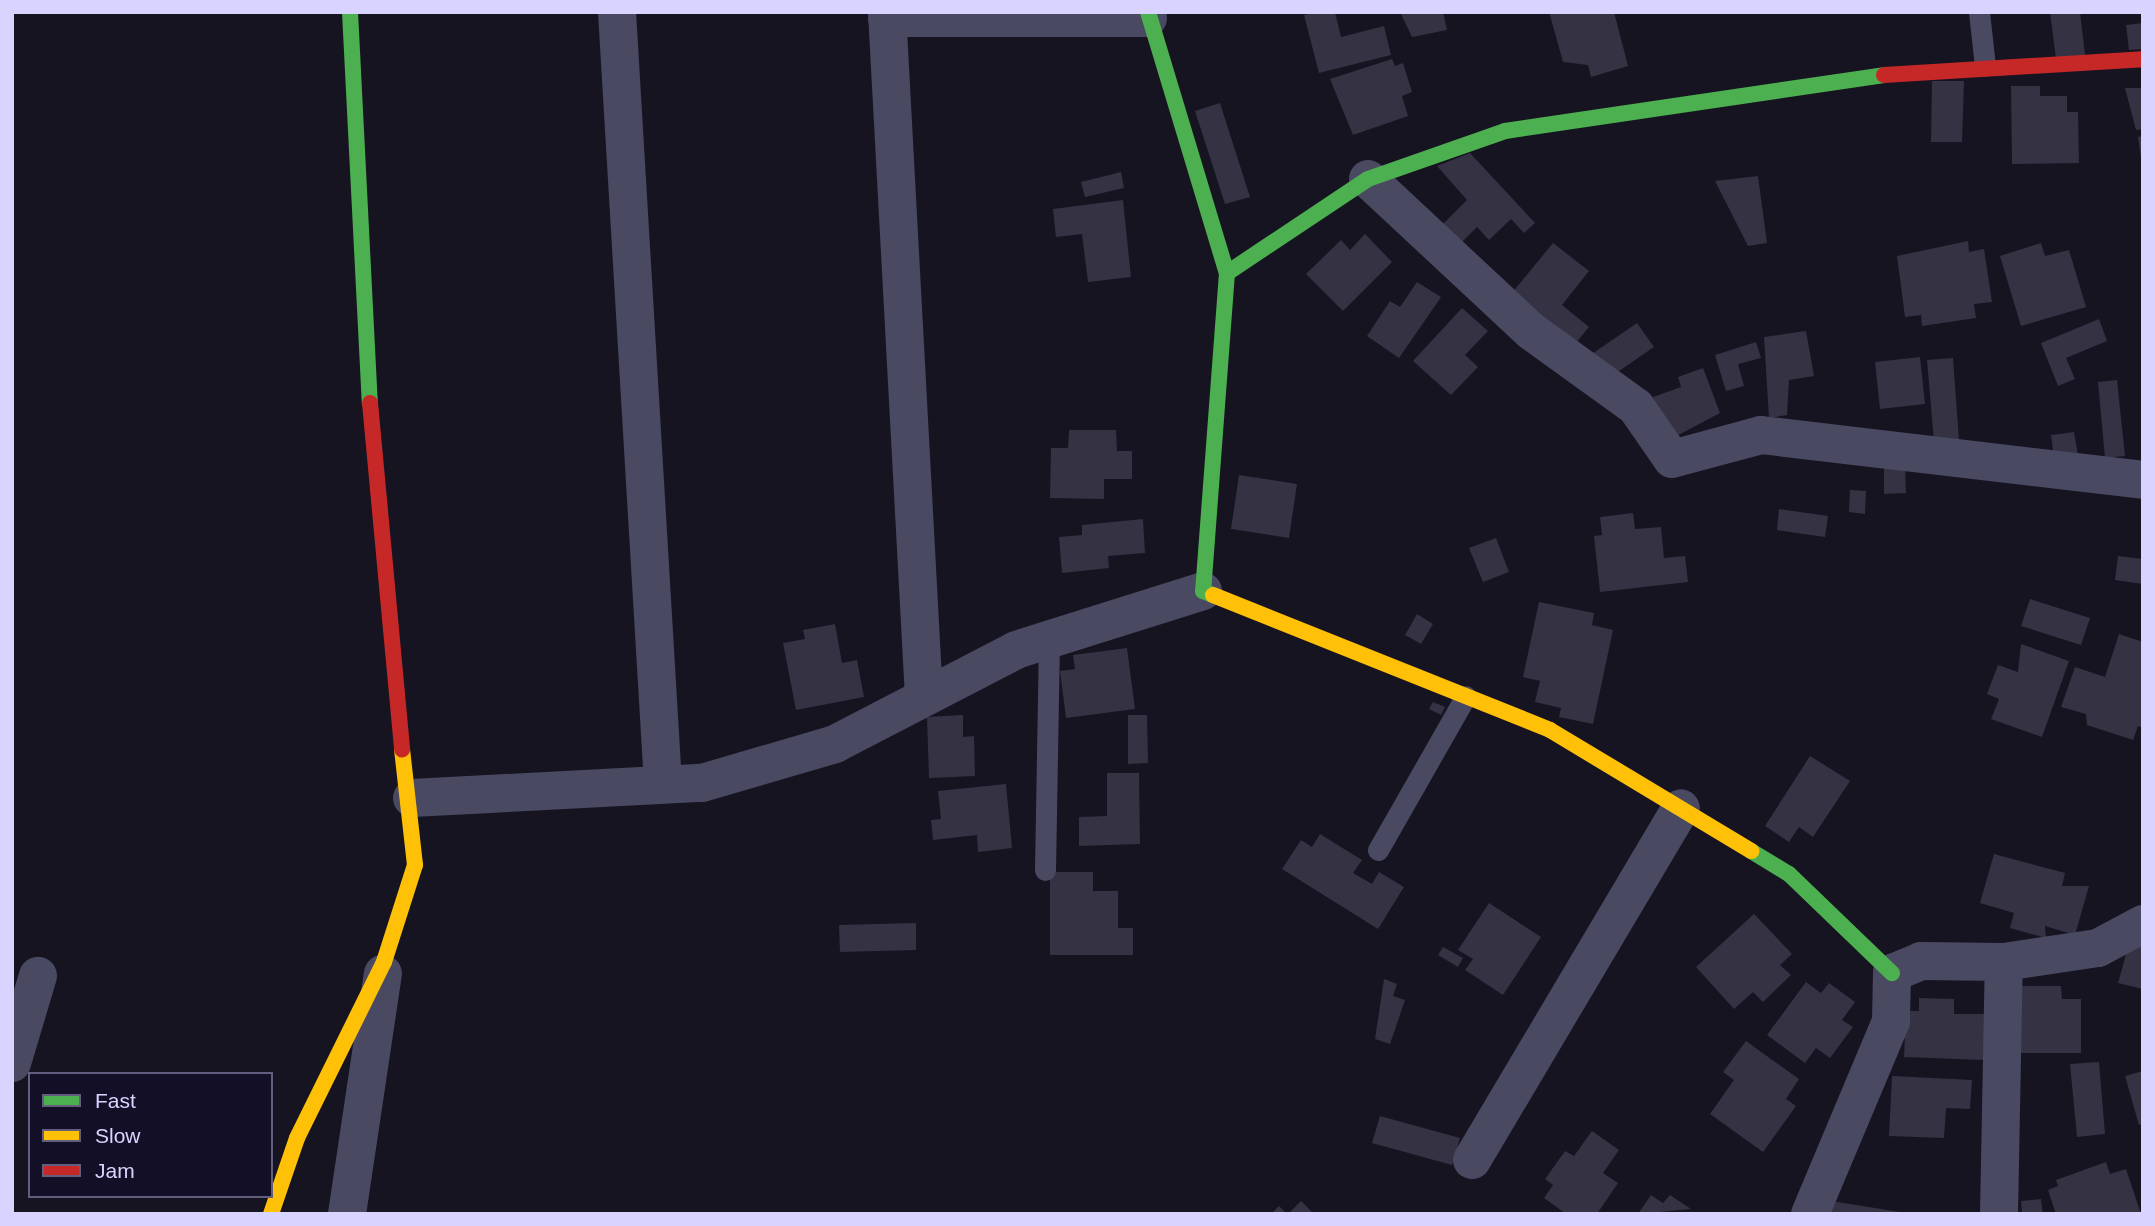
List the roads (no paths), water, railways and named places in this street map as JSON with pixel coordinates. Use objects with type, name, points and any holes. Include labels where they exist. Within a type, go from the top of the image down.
[{"type":"street","points":[[271,1214],[297,1138],[384,962],[415,865],[412,798],[376,519],[350,12]]},
{"type":"street","points":[[617,12],[663,785]]},
{"type":"street","points":[[925,697],[887,15],[1148,15],[1227,274],[1203,591]]},
{"type":"street","points":[[1227,274],[1368,179],[1505,131],[1985,66],[2143,60]]},
{"type":"street","points":[[1368,179],[1531,331],[1636,407],[1672,459],[1761,435],[2143,480]]},
{"type":"street","points":[[412,798],[702,783],[835,744],[925,697],[1049,639],[1203,591],[1550,730],[1789,874],[1892,973],[1891,1021],[1810,1214]]},
{"type":"street","points":[[1472,1160],[1681,808]]},
{"type":"street","points":[[1892,973],[1921,961],[2004,962],[2098,948],[2143,924]]},
{"type":"street","points":[[346,1214],[384,962]]},
{"type":"street","points":[[1999,1214],[2004,962]]},
{"type":"street","points":[[12,1063],[38,976]]},
{"type":"lane","points":[[1979,12],[1985,66]]},
{"type":"lane","points":[[1045,870],[1049,639]]},
{"type":"lane","points":[[1378,850],[1466,696]]}]
